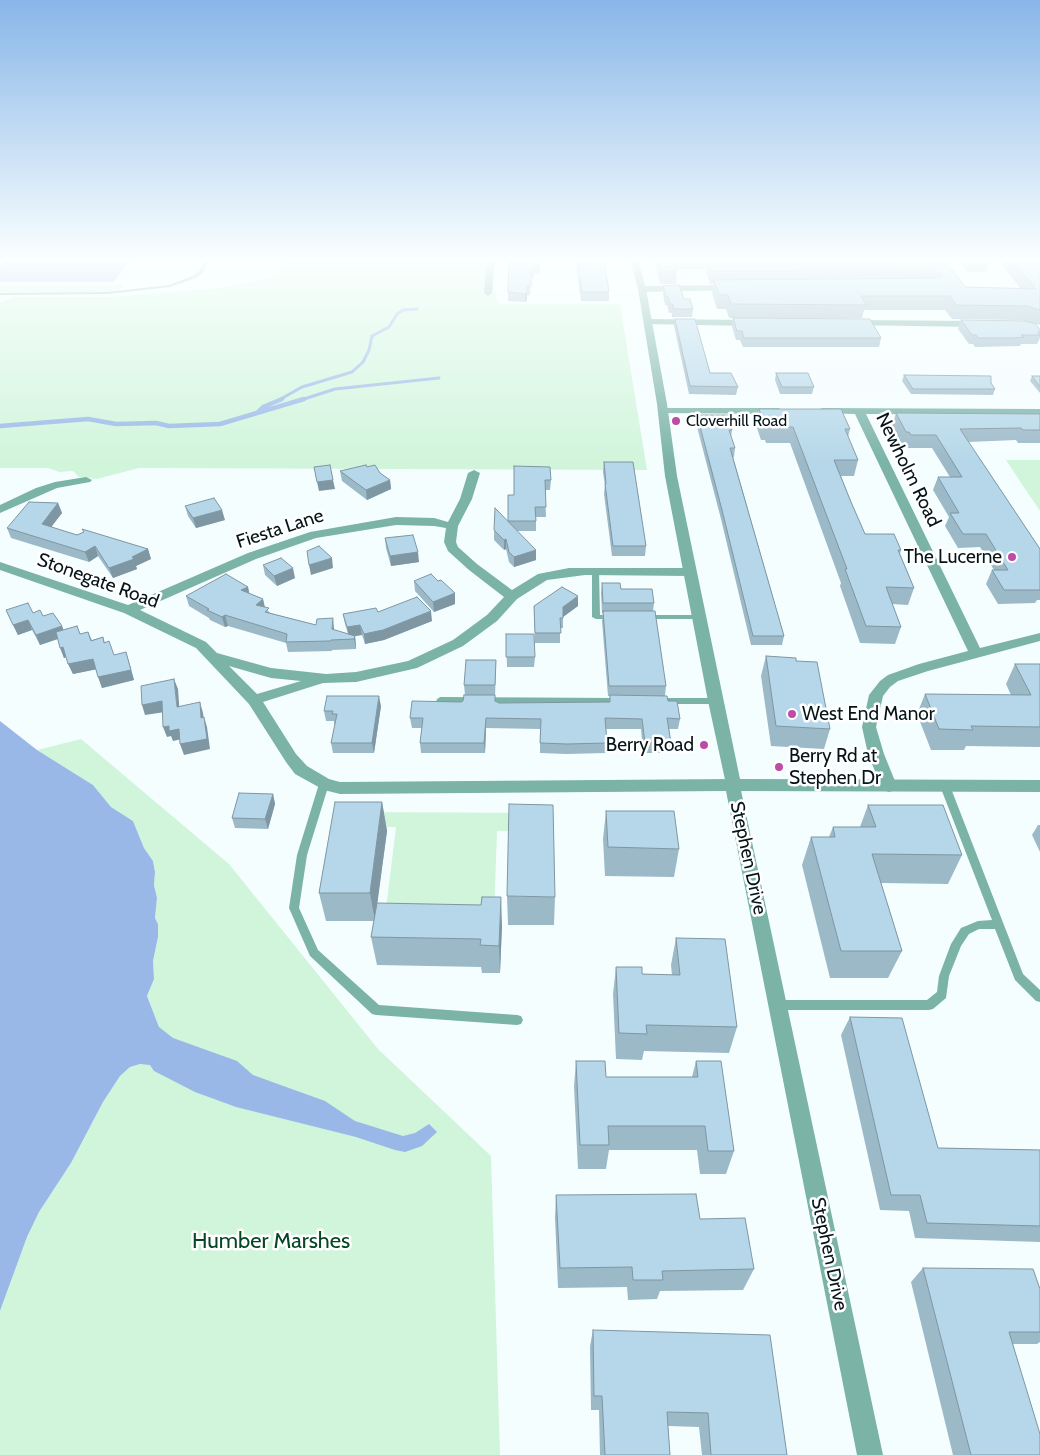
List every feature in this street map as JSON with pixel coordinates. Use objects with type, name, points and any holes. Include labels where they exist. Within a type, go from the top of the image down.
[{"type":"street","name":"Stephen Drive","points":[[649,327],[663,411],[671,476],[715,701],[870,1455]]},
{"type":"street","points":[[663,411],[790,411]]},
{"type":"street","points":[[810,411],[1040,412]]},
{"type":"street","name":"Newholm Road","points":[[858,411],[976,653]]},
{"type":"street","points":[[474,473],[466,499],[452,526],[450,542],[452,548],[488,579],[512,596]]},
{"type":"street","points":[[0,509],[54,485],[86,480]]},
{"type":"street","name":"Fiesta Lane","points":[[129,610],[252,556],[314,534],[396,521],[434,522],[452,526]]},
{"type":"street","name":"Stonegate Road","points":[[0,566],[129,610],[201,645],[254,700],[291,758],[301,770],[324,784]]},
{"type":"street","points":[[214,657],[271,673],[326,679],[356,677],[412,665],[434,656],[479,629],[512,596],[543,578],[569,572],[690,572]]},
{"type":"street","points":[[889,786],[876,754],[869,727],[876,695],[885,684],[893,678],[924,667],[1040,637]]},
{"type":"street","points":[[254,700],[326,679]]},
{"type":"street","points":[[324,784],[340,788],[733,785],[1040,786]]},
{"type":"lane","points":[[595,571],[596,617],[625,617]]},
{"type":"lane","points":[[635,617],[699,617]]},
{"type":"lane","points":[[440,700],[629,701]]},
{"type":"lane","points":[[649,701],[715,701]]},
{"type":"lane","points":[[324,784],[302,855],[294,908],[314,953],[376,1010],[517,1020]]},
{"type":"lane","points":[[945,786],[1019,978],[1040,998]]},
{"type":"lane","points":[[778,1005],[929,1005],[942,994],[944,976],[956,944],[965,931],[978,925],[997,924]]},
{"type":"green space","points":[[0,327],[624,327],[647,470],[139,468],[97,479],[79,477],[73,471],[59,472],[48,468],[0,468]]},
{"type":"green space","points":[[1006,460],[1040,460],[1040,511],[1023,486]]},
{"type":"green space","name":"Humber Marshes","points":[[81,739],[229,864],[378,1049],[491,1156],[500,1455],[0,1455],[0,1311],[27,1237],[39,1212],[71,1163],[103,1102],[120,1076],[130,1067],[140,1064],[159,1027],[147,996],[154,979],[153,961],[158,937],[158,924],[155,918],[157,898],[154,885],[155,872],[153,861],[144,848],[133,821],[111,807],[93,785],[37,750]]},
{"type":"green space","points":[[349,812],[553,813],[554,831],[497,831],[494,918],[385,917],[396,827],[346,826]]},
{"type":"water","points":[[0,721],[37,750],[93,785],[111,807],[133,821],[144,848],[153,861],[155,872],[154,885],[157,898],[155,918],[158,924],[158,937],[153,961],[154,979],[147,996],[159,1027],[173,1038],[237,1061],[253,1075],[325,1101],[355,1121],[403,1136],[415,1133],[429,1124],[437,1132],[422,1146],[405,1152],[395,1150],[356,1137],[236,1107],[195,1092],[154,1071],[150,1065],[140,1064],[130,1067],[120,1076],[103,1102],[71,1163],[39,1212],[27,1237],[0,1311]]},
{"type":"building","points":[[677,327],[697,327],[710,373],[731,373],[738,387],[690,386]]},
{"type":"building","points":[[736,327],[875,327],[881,338],[744,338],[742,331],[737,331]]},
{"type":"building","points":[[966,327],[1038,327],[1040,330],[1038,332],[1040,335],[1021,335],[1024,337],[1013,338],[978,338],[976,335],[972,335]]},
{"type":"building","points":[[776,373],[808,373],[814,387],[782,387]]},
{"type":"building","points":[[904,375],[991,376],[991,383],[995,389],[913,389]]},
{"type":"building","points":[[1032,376],[1040,376],[1040,387]]},
{"type":"building","points":[[759,409],[841,409],[850,429],[845,429],[858,460],[834,460],[851,502],[865,534],[894,534],[901,550],[898,550],[914,588],[886,587],[901,627],[866,626],[845,569],[847,569],[793,427],[769,427],[768,424],[764,424]]},
{"type":"building","points":[[896,413],[1040,414],[1040,430],[1023,430],[1021,428],[960,429],[1040,549],[1040,590],[1004,590],[992,570],[1008,570],[986,534],[963,534],[950,513],[959,513],[938,477],[962,477],[936,435],[911,435],[909,432],[906,432]]},
{"type":"building","points":[[697,415],[728,415],[732,430],[729,430],[735,448],[730,448],[784,636],[753,636]]},
{"type":"building","points":[[604,462],[633,462],[646,546],[613,546]]},
{"type":"building","points":[[330,465],[333,480],[317,482],[314,467]]},
{"type":"building","points":[[366,465],[367,467],[375,465],[380,473],[390,480],[366,490],[340,471]]},
{"type":"building","points":[[514,466],[550,467],[551,480],[545,480],[546,507],[535,507],[536,521],[508,521],[508,495],[514,495]]},
{"type":"building","points":[[214,498],[222,510],[193,518],[185,506]]},
{"type":"building","points":[[29,502],[58,503],[42,524],[77,535],[84,532],[82,529],[148,549],[132,557],[134,559],[109,568],[95,546],[85,552],[7,528]]},
{"type":"building","points":[[495,508],[536,550],[514,557],[509,552],[506,539],[504,540],[494,530]]},
{"type":"building","points":[[413,535],[418,552],[390,556],[385,538]]},
{"type":"building","points":[[319,546],[332,558],[309,565],[307,551]]},
{"type":"building","points":[[281,558],[293,568],[274,576],[263,565]]},
{"type":"building","points":[[226,574],[248,587],[241,590],[263,599],[256,605],[269,608],[265,612],[316,625],[317,619],[333,618],[332,629],[355,636],[354,639],[286,642],[287,634],[225,615],[222,617],[207,610],[209,609],[186,596]]},
{"type":"building","points":[[431,574],[438,581],[441,580],[455,593],[433,602],[414,581]]},
{"type":"building","points":[[602,583],[620,583],[621,589],[652,589],[654,603],[603,603]]},
{"type":"building","points":[[562,587],[578,596],[563,607],[563,618],[560,618],[561,633],[535,633],[534,606]]},
{"type":"building","points":[[417,597],[431,611],[383,630],[364,634],[360,625],[347,627],[343,614],[376,608],[378,612]]},
{"type":"building","points":[[28,603],[33,613],[40,610],[43,616],[53,613],[62,626],[36,635],[28,620],[13,625],[6,610]]},
{"type":"building","points":[[603,611],[655,611],[666,686],[609,686]]},
{"type":"building","points":[[77,626],[80,634],[88,632],[91,641],[103,637],[104,643],[109,641],[114,655],[126,652],[131,670],[98,677],[93,659],[68,664],[63,647],[60,648],[56,632]]},
{"type":"building","points":[[506,634],[534,634],[535,657],[506,657]]},
{"type":"building","points":[[766,656],[796,658],[796,661],[817,662],[830,729],[776,726]]},
{"type":"building","points":[[466,660],[496,660],[495,685],[464,685]]},
{"type":"building","points":[[1015,664],[1040,664],[1040,727],[971,726],[973,730],[939,729],[925,694],[1031,695]]},
{"type":"building","points":[[174,679],[177,707],[200,702],[201,718],[204,717],[207,739],[180,744],[179,729],[169,731],[169,726],[163,727],[162,701],[142,705],[141,686]]},
{"type":"building","points":[[464,695],[495,695],[495,701],[499,703],[610,702],[610,695],[667,696],[668,701],[677,701],[680,719],[667,718],[671,743],[645,743],[642,719],[605,718],[607,743],[567,744],[540,743],[541,719],[486,718],[484,743],[420,743],[423,718],[410,718],[412,701],[461,702]]},
{"type":"building","points":[[327,696],[379,696],[372,743],[331,743],[337,714],[332,714],[333,711],[324,711]]},
{"type":"building","points":[[239,793],[273,794],[265,819],[232,818]]},
{"type":"building","points":[[335,802],[382,802],[370,893],[319,893]]},
{"type":"building","points":[[509,804],[553,805],[555,897],[507,896]]},
{"type":"building","points":[[868,805],[943,805],[962,855],[872,854],[902,951],[841,951],[811,837],[835,837],[833,827],[876,827]]},
{"type":"building","points":[[606,811],[674,811],[679,849],[608,847]]},
{"type":"building","points":[[482,897],[501,897],[499,946],[480,945],[481,939],[371,937],[377,903],[481,905]]},
{"type":"building","points":[[676,938],[725,939],[737,1027],[646,1025],[647,1034],[619,1033],[616,967],[642,967],[642,974],[680,975]]},
{"type":"building","points":[[850,1017],[902,1018],[938,1148],[1040,1150],[1040,1226],[927,1223],[920,1195],[891,1195]]},
{"type":"building","points":[[576,1061],[605,1061],[606,1077],[698,1077],[696,1061],[721,1061],[734,1151],[708,1151],[705,1126],[608,1126],[609,1145],[580,1145]]},
{"type":"building","points":[[696,1194],[700,1219],[745,1218],[754,1269],[662,1271],[663,1280],[633,1280],[632,1267],[560,1268],[556,1195]]},
{"type":"building","points":[[923,1268],[1033,1269],[1040,1289],[1040,1332],[1009,1332],[1040,1434],[1040,1455],[971,1455]]},
{"type":"building","points":[[593,1330],[770,1335],[787,1455],[711,1455],[708,1413],[667,1412],[670,1455],[605,1455],[602,1396],[594,1396]]},
{"type":"waterway","points":[[279,400],[302,387],[352,372],[363,362],[369,350],[372,336],[389,327]]},
{"type":"waterway","points":[[301,400],[335,389],[439,378]]},
{"type":"waterway","points":[[257,413],[263,407],[282,399]]},
{"type":"waterway","points":[[257,413],[304,399]]},
{"type":"waterway","points":[[0,426],[88,419],[116,424],[156,423],[169,426],[220,424],[257,413]]},
{"type":"place","name":"Cloverhill Road","points":[[676,421]]},
{"type":"place","name":"The Lucerne","points":[[1012,557]]},
{"type":"place","name":"West End Manor","points":[[792,714]]},
{"type":"place","name":"Berry Road","points":[[704,745]]},
{"type":"place","name":"Berry Rd at Stephen Dr","points":[[779,767]]}]
